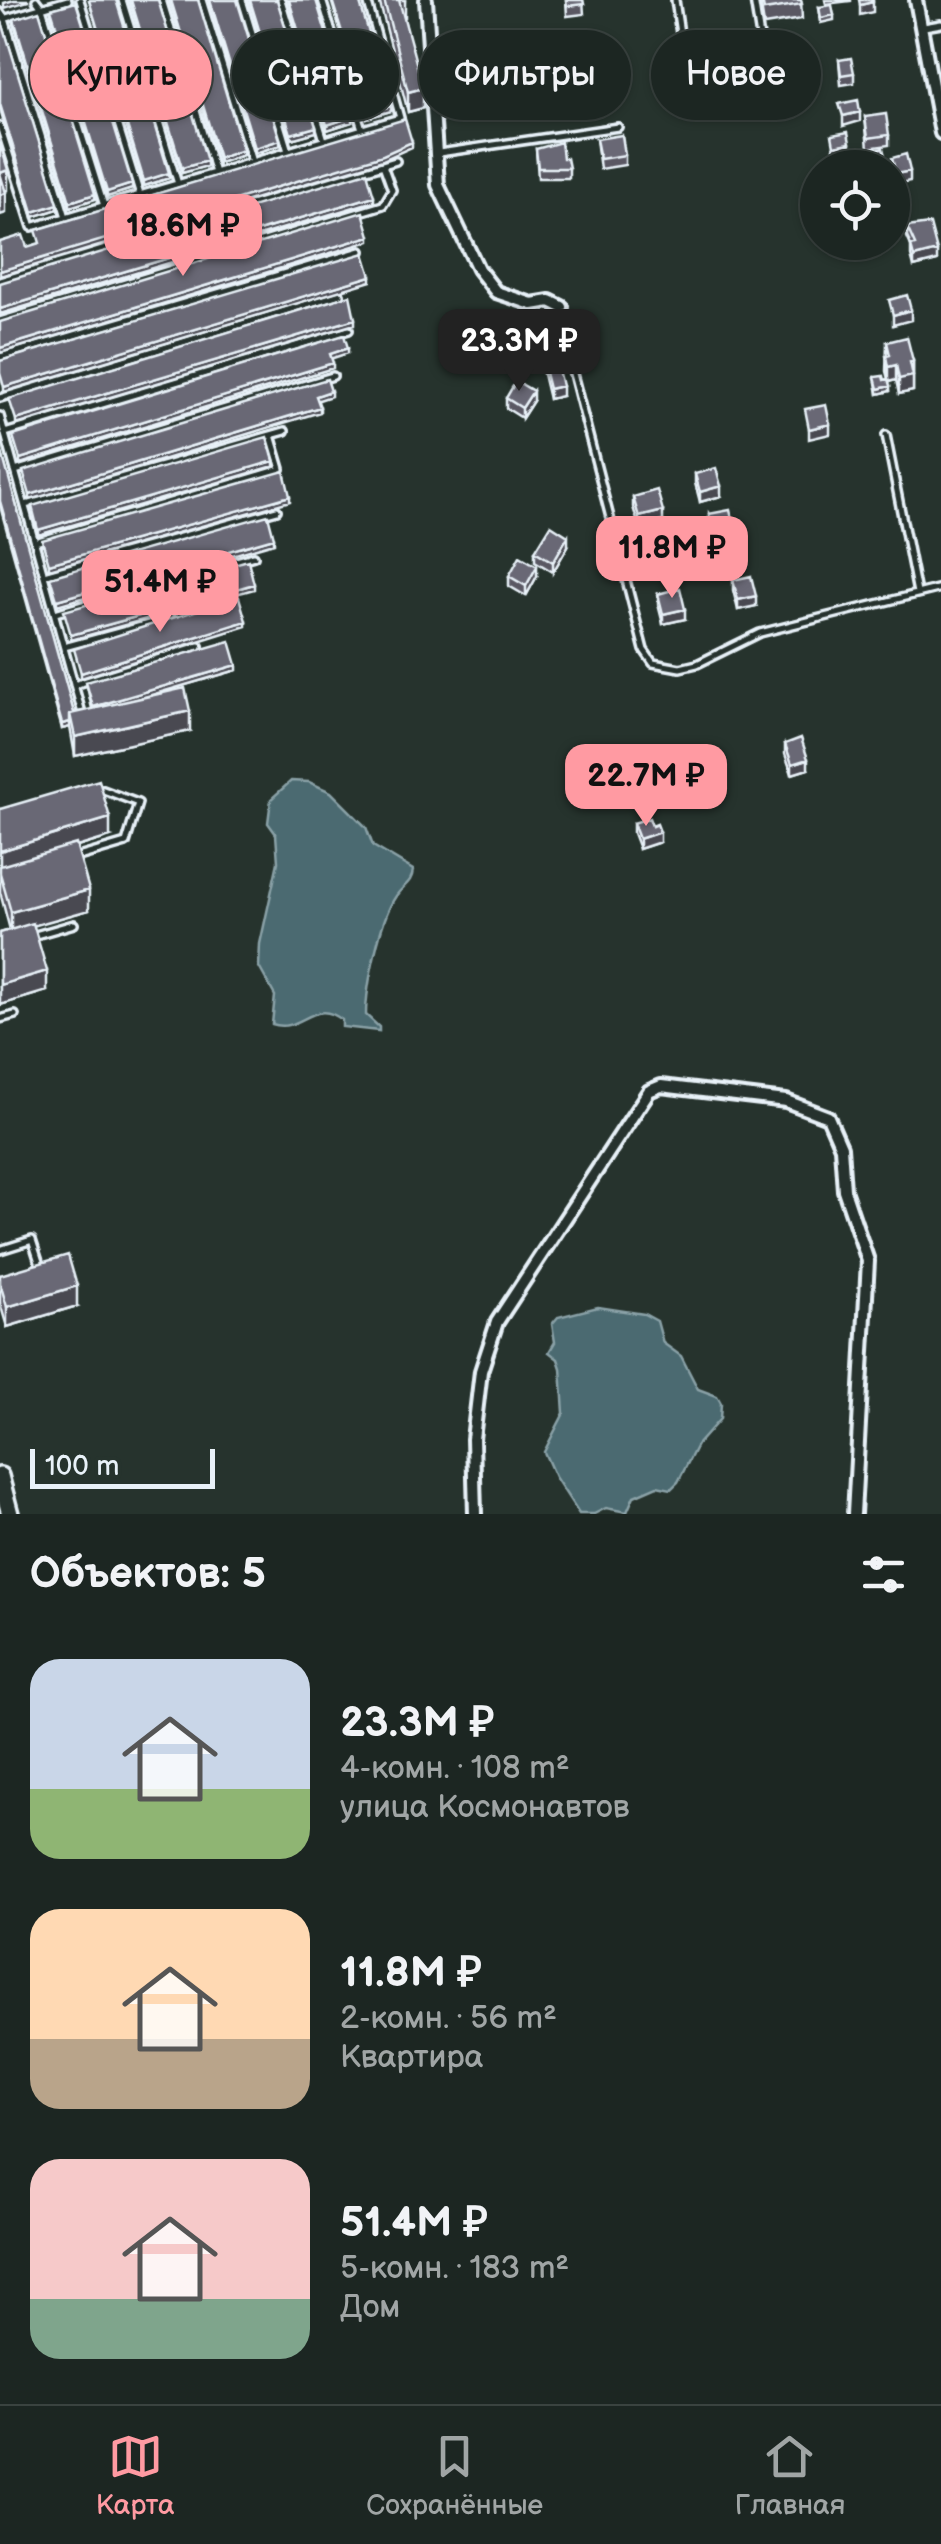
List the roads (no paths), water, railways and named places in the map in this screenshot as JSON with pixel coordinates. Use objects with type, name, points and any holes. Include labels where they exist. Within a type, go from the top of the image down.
[{"type":"street","points":[[426,0],[438,185],[478,269],[496,292],[532,304],[550,301],[562,307]]},
{"type":"street","points":[[916,0],[941,133]]},
{"type":"street","points":[[474,1514],[473,1439],[481,1371],[497,1322],[649,1091],[661,1086],[786,1102],[828,1117],[841,1147],[844,1190],[868,1261],[854,1514]]},
{"type":"street","points":[[0,1476],[10,1514]]},
{"type":"lane","points":[[36,0],[42,8],[104,206]]},
{"type":"lane","points":[[66,216],[2,17],[68,0]]},
{"type":"lane","points":[[80,0],[140,195]]},
{"type":"lane","points":[[122,0],[178,184]]},
{"type":"lane","points":[[162,0],[215,173]]},
{"type":"lane","points":[[202,0],[252,162]]},
{"type":"lane","points":[[242,0],[288,151]]},
{"type":"lane","points":[[281,0],[324,140]]},
{"type":"lane","points":[[322,0],[362,129]]},
{"type":"lane","points":[[0,126],[32,227],[400,118],[366,0]]},
{"type":"lane","points":[[674,0],[680,30]]},
{"type":"lane","points":[[754,0],[759,30]]},
{"type":"lane","points":[[921,27],[941,24]]},
{"type":"lane","points":[[436,153],[618,126]]},
{"type":"lane","points":[[0,281],[396,161]]},
{"type":"lane","points":[[0,321],[383,205],[392,190],[384,165]]},
{"type":"lane","points":[[0,357],[360,250]]},
{"type":"lane","points":[[0,398],[340,294]]},
{"type":"lane","points":[[562,307],[570,362],[644,650],[654,663],[680,668],[697,664],[760,632],[941,588]]},
{"type":"lane","points":[[5,433],[349,330]]},
{"type":"lane","points":[[15,471],[333,376]]},
{"type":"lane","points":[[0,416],[84,720]]},
{"type":"lane","points":[[25,505],[285,430]]},
{"type":"lane","points":[[35,542],[281,469],[271,435]]},
{"type":"lane","points":[[886,435],[917,594]]},
{"type":"lane","points":[[44,574],[277,510]]},
{"type":"lane","points":[[54,613],[254,556]]},
{"type":"lane","points":[[64,647],[171,618]]},
{"type":"lane","points":[[74,685],[199,646]]},
{"type":"lane","points":[[72,859],[126,843],[138,803],[101,786],[82,792]]},
{"type":"lane","points":[[18,940],[74,924]]},
{"type":"lane","points":[[0,1019],[15,1015]]},
{"type":"lane","points":[[0,1250],[32,1240],[40,1268]]},
{"type":"water","points":[[291,781],[309,782],[331,792],[366,827],[373,846],[413,870],[390,907],[371,971],[366,1015],[379,1031],[342,1027],[342,1020],[323,1012],[291,1024],[272,1024],[275,996],[259,967],[260,944],[278,862],[276,834],[268,823],[271,799]]},
{"type":"water","points":[[598,1307],[644,1314],[657,1321],[663,1343],[681,1356],[698,1389],[717,1396],[721,1403],[720,1419],[697,1445],[671,1489],[657,1486],[634,1496],[627,1512],[606,1508],[594,1514],[579,1514],[544,1452],[564,1413],[561,1368],[549,1352],[555,1342],[552,1324],[558,1317]]}]
